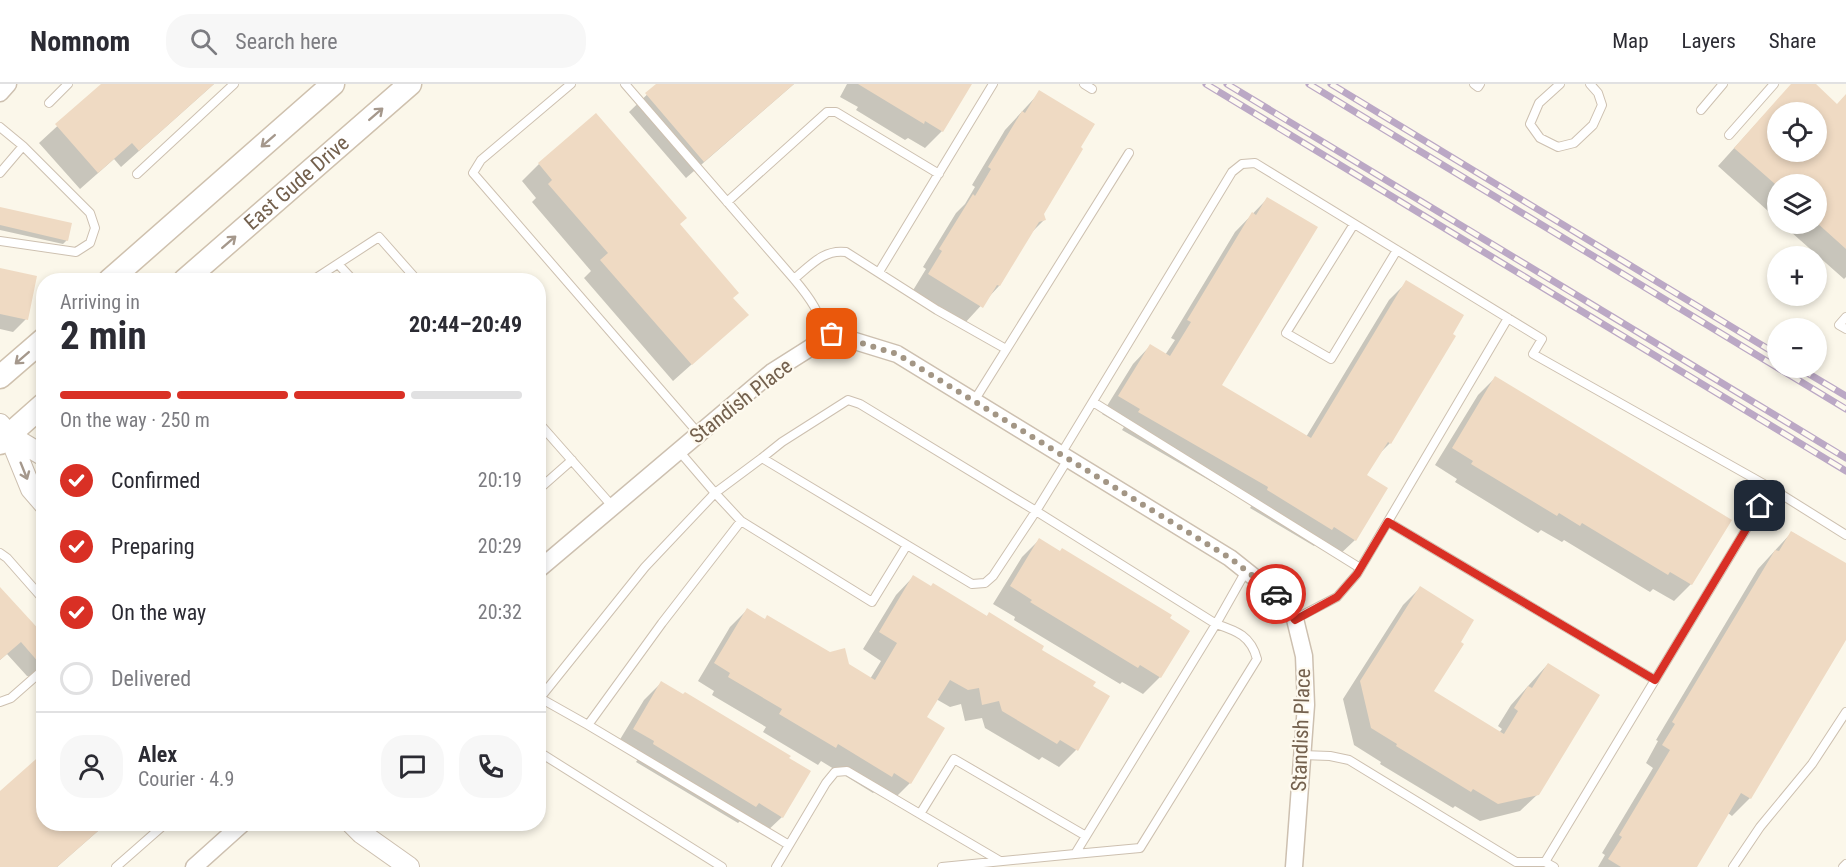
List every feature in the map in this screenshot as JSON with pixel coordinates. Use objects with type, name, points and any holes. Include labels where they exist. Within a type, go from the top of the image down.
[{"type":"main road","points":[[118,273],[333,84]]},
{"type":"main road","name":"East Gude Drive","points":[[193,273],[410,84]]},
{"type":"main road","points":[[0,377],[36,346]]},
{"type":"main road","points":[[3,434],[36,410]]},
{"type":"street","points":[[0,93],[8,84]]},
{"type":"street","name":"Standish Place","points":[[546,563],[772,372],[832,334],[897,354],[1230,558],[1280,597],[1295,620],[1304,656],[1306,705],[1294,867]]},
{"type":"street","points":[[3,434],[36,452]]},
{"type":"street","points":[[3,434],[36,495]]},
{"type":"street","points":[[194,867],[234,831]]},
{"type":"street","points":[[359,831],[409,867]]},
{"type":"lane","points":[[49,103],[68,84]]},
{"type":"lane","points":[[137,174],[234,84]]},
{"type":"lane","points":[[571,84],[481,160],[473,173],[699,434]]},
{"type":"lane","points":[[625,84],[813,301],[827,338]]},
{"type":"lane","points":[[879,272],[993,84]]},
{"type":"lane","points":[[1474,84],[1478,87],[1480,84]]},
{"type":"lane","points":[[1560,84],[1539,103],[1530,124],[1540,138],[1558,147],[1574,143],[1593,125],[1602,105],[1598,93],[1590,84]]},
{"type":"lane","points":[[1701,110],[1723,84]]},
{"type":"lane","points":[[1729,135],[1774,84]]},
{"type":"lane","points":[[727,202],[828,112],[836,112],[939,174]]},
{"type":"lane","points":[[0,127],[23,146],[90,213],[95,228],[90,243],[76,252],[0,241]]},
{"type":"lane","points":[[0,173],[23,146]]},
{"type":"lane","points":[[974,401],[1129,153]]},
{"type":"lane","points":[[762,458],[972,584],[985,583],[993,576],[1036,512],[1093,402],[1232,172],[1242,164],[1255,164],[1542,339],[1533,354],[1771,488],[1846,535]]},
{"type":"lane","points":[[1353,224],[1286,333],[1331,359],[1397,250]]},
{"type":"lane","points":[[324,273],[379,237],[411,273]]},
{"type":"lane","points":[[794,279],[821,256],[834,250],[846,252],[937,310],[1006,349]]},
{"type":"lane","points":[[338,264],[346,273]]},
{"type":"lane","points":[[1843,327],[1846,317]]},
{"type":"lane","points":[[1295,620],[1337,597],[1360,568],[1508,318]]},
{"type":"lane","points":[[546,688],[645,567],[715,494],[782,442],[848,400],[860,404],[1216,624],[1233,630],[1253,645],[1257,659],[1140,848],[942,867]]},
{"type":"lane","points":[[1093,402],[1360,568]]},
{"type":"lane","points":[[546,431],[614,507]]},
{"type":"lane","points":[[678,451],[741,521],[872,602],[907,545]]},
{"type":"lane","points":[[546,483],[572,460]]},
{"type":"lane","points":[[1545,862],[1771,488]]},
{"type":"lane","points":[[588,725],[662,623],[741,521]]},
{"type":"lane","points":[[1388,522],[1655,680]]},
{"type":"lane","points":[[0,553],[36,591]]},
{"type":"lane","points":[[1076,854],[1246,571]]},
{"type":"lane","points":[[0,702],[11,698],[36,676]]},
{"type":"lane","points":[[546,701],[789,845]]},
{"type":"lane","points":[[1733,867],[1760,827],[1812,764],[1846,712]]},
{"type":"lane","points":[[1302,755],[1330,756],[1349,760],[1516,862],[1545,862],[1554,867]]},
{"type":"lane","points":[[546,756],[722,867]]},
{"type":"lane","points":[[920,814],[954,759],[1086,836]]},
{"type":"lane","points":[[776,867],[826,783],[835,772],[847,771],[1000,861]]},
{"type":"lane","points":[[116,867],[157,831]]},
{"type":"building","points":[[101,84],[214,84],[139,151],[132,143],[98,173],[55,124]]},
{"type":"building","points":[[656,84],[794,84],[704,162],[645,93]]},
{"type":"building","points":[[858,84],[972,84],[943,132],[925,121],[924,124]]},
{"type":"building","points":[[1791,84],[1816,84],[1837,104],[1846,94],[1846,249],[1827,232],[1827,174],[1767,174],[1767,177],[1734,148],[1767,111],[1767,162],[1827,162],[1827,102],[1775,102]]},
{"type":"building","points":[[1039,90],[1095,124],[1081,147],[1083,149],[1044,214],[1046,220],[1039,222],[1000,286],[997,285],[983,308],[928,274],[942,251],[939,249],[991,169],[988,167],[1022,111],[1025,113]]},
{"type":"building","points":[[596,113],[687,218],[680,224],[739,293],[733,298],[749,315],[692,365],[600,260],[608,253],[548,184],[552,180],[538,163]]},
{"type":"building","points":[[1267,197],[1318,227],[1222,385],[1311,438],[1406,280],[1464,315],[1453,334],[1456,336],[1391,444],[1388,442],[1367,475],[1388,488],[1356,541],[1334,527],[1332,530],[1267,490],[1268,487],[1138,412],[1140,409],[1118,396],[1150,344],[1170,356],[1191,322],[1187,320],[1252,212],[1256,215]]},
{"type":"building","points":[[0,207],[72,223],[68,241],[0,225]]},
{"type":"building","points":[[0,268],[36,276],[28,320],[0,314]]},
{"type":"building","points":[[1495,376],[1732,520],[1692,585],[1670,572],[1668,575],[1582,523],[1580,526],[1559,513],[1557,516],[1471,464],[1473,461],[1452,448]]},
{"type":"building","points":[[1791,531],[1846,563],[1846,640],[1751,799],[1741,793],[1697,867],[1621,867],[1608,859],[1622,837],[1619,835],[1670,750],[1662,745],[1675,724],[1672,722],[1775,550],[1779,551]]},
{"type":"building","points":[[1039,538],[1060,551],[1062,548],[1172,615],[1170,618],[1190,631],[1161,678],[1140,665],[1138,668],[1030,602],[1032,600],[1010,586]]},
{"type":"building","points":[[913,575],[931,586],[933,583],[987,616],[989,612],[1044,646],[1042,650],[1096,682],[1093,686],[1110,696],[1078,751],[1060,740],[1057,744],[1002,711],[999,701],[982,705],[979,688],[968,690],[950,680],[927,717],[945,728],[911,784],[894,773],[892,777],[838,744],[836,748],[779,714],[782,709],[728,677],[730,673],[714,663],[747,608],[765,619],[767,615],[830,652],[845,648],[849,664],[875,680],[897,643],[879,632]]},
{"type":"building","points":[[1420,586],[1474,620],[1461,642],[1464,644],[1434,691],[1504,734],[1518,711],[1514,708],[1528,686],[1532,688],[1548,663],[1600,695],[1539,795],[1498,804],[1473,789],[1471,792],[1371,728],[1360,681]]},
{"type":"building","points":[[0,587],[36,626],[36,659],[21,642],[0,660]]},
{"type":"building","points":[[661,681],[683,694],[685,692],[791,756],[789,758],[811,771],[783,818],[759,803],[756,807],[653,744],[654,741],[633,729]]},
{"type":"building","points":[[36,759],[36,831],[98,831],[57,867],[0,867],[0,791]]},
{"type":"railway","points":[[1206,84],[1846,471]]},
{"type":"railway","points":[[1227,84],[1846,458]]},
{"type":"railway","points":[[1309,84],[1846,409]]},
{"type":"railway","points":[[1331,84],[1767,348]]},
{"type":"railway","points":[[1816,378],[1846,396]]},
{"type":"way so far","points":[[832,334],[897,354],[1230,558],[1276,594]]},
{"type":"route","points":[[1276,594],[1295,620],[1337,597],[1357,574],[1388,522],[1655,680],[1760,506]]}]
